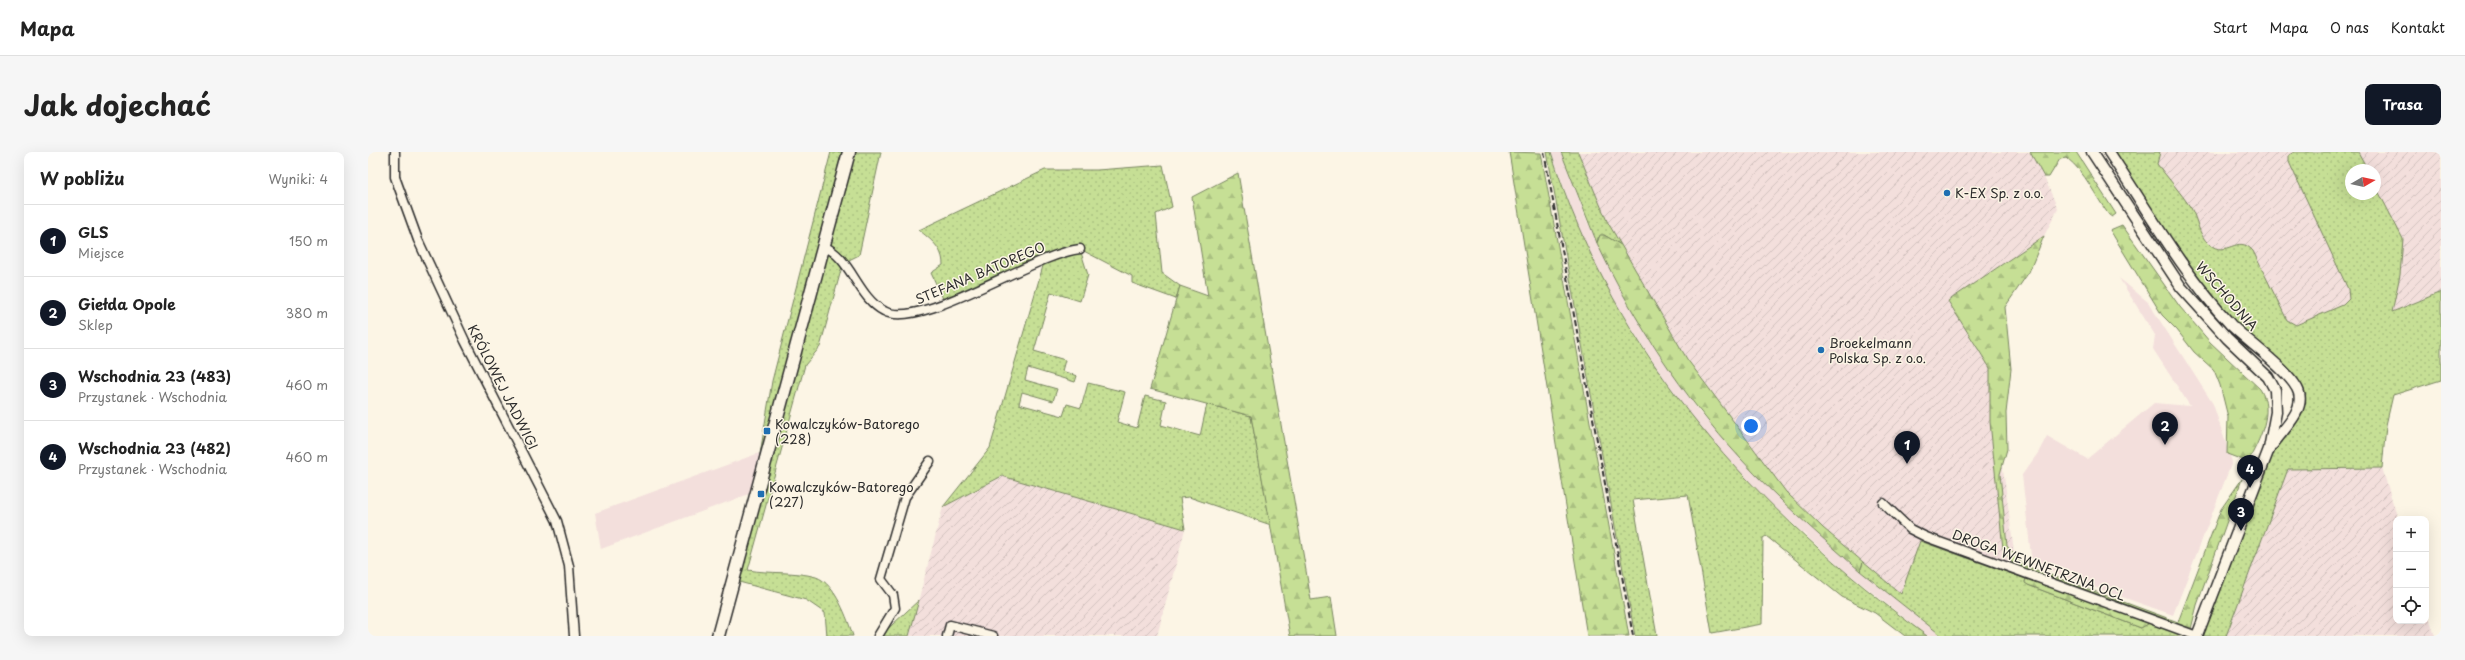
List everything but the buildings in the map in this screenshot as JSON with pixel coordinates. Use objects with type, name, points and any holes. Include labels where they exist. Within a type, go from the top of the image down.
[{"type":"main road","points":[[718,636],[849,152]]},
{"type":"street","name":"KRÓLOWEJ JADWIGI","points":[[395,152],[395,177],[418,240],[465,341],[557,521],[568,566],[574,636]]},
{"type":"street","name":"WSCHODNIA","points":[[2092,152],[2181,287],[2215,326],[2268,377],[2274,385],[2277,407],[2269,449],[2197,636]]},
{"type":"street","name":"WSCHODNIA","points":[[2109,152],[2180,260],[2213,304],[2234,328],[2289,377],[2297,387],[2300,400],[2298,410],[2269,449]]},
{"type":"street","name":"STEFANA BATOREGO","points":[[823,246],[834,250],[871,301],[885,312],[901,315],[924,312],[1045,258],[1068,250],[1080,249]]},
{"type":"street","points":[[878,636],[894,608],[893,595],[880,579],[905,497],[930,461]]},
{"type":"street","name":"DROGA WEWNĘTRZNA OCL","points":[[1883,503],[1910,529],[1926,537],[2197,636]]},
{"type":"street","points":[[948,636],[950,625],[993,636]]},
{"type":"shaded area","points":[[1551,152],[1561,152],[1587,221],[1625,299],[1661,357],[1700,413],[1789,507],[1860,571],[1942,636],[1927,636],[1843,569],[1761,495],[1708,438],[1663,377],[1610,295],[1581,236]]},
{"type":"shaded area","points":[[1578,152],[2030,152],[2040,168],[2058,209],[2044,236],[1948,301],[1990,368],[2016,568],[1926,537],[1901,594],[1823,528],[1786,492],[1687,358],[1607,222]]},
{"type":"shaded area","points":[[2144,152],[2441,152],[2441,292],[2392,312],[2373,394],[2274,326],[2198,237]]},
{"type":"shaded area","points":[[2119,278],[2148,302],[2213,404],[2232,462],[2173,615],[2032,565],[2022,475],[2038,453],[2047,436],[2087,459],[2154,403],[2190,406],[2153,349],[2155,335]]},
{"type":"shaded area","points":[[762,452],[749,494],[601,549],[595,513]]},
{"type":"shaded area","points":[[2382,468],[2397,516],[2393,516],[2393,624],[2429,624],[2429,617],[2435,636],[2226,636],[2288,469]]},
{"type":"shaded area","points":[[1003,476],[1185,529],[1157,636],[909,636],[943,507]]},
{"type":"green space","points":[[831,152],[881,152],[859,255],[843,263],[820,347],[805,365],[748,570],[808,575],[823,581],[829,586],[840,603],[853,636],[827,636],[825,613],[806,600],[739,582],[772,381]]},
{"type":"green space","points":[[1509,152],[1541,153],[1629,636],[1587,636]]},
{"type":"green space","points":[[1547,152],[1551,152],[1579,227],[1613,298],[1653,363],[1699,424],[1750,482],[1805,536],[1864,587],[1927,636],[1905,636],[1875,613],[1842,597],[1766,536],[1763,538],[1762,624],[1712,633],[1688,495],[1633,500],[1657,636],[1635,636]]},
{"type":"green space","points":[[1561,152],[1578,152],[1607,221],[1621,245],[1604,235],[1598,238],[1597,243]]},
{"type":"green space","points":[[2030,152],[2076,152],[2116,214],[2112,217],[2109,215],[2080,171],[2067,158],[2060,159],[2049,177],[2044,177]]},
{"type":"green space","points":[[2109,152],[2160,152],[2157,164],[2191,208],[2200,232],[2205,240],[2215,248],[2221,249],[2242,244],[2253,251],[2287,320],[2296,325],[2343,305],[2349,299],[2348,289],[2289,162],[2289,155],[2294,152],[2358,152],[2365,164],[2345,164],[2345,200],[2381,200],[2381,197],[2403,239],[2400,275],[2392,312],[2441,292],[2441,380],[2393,395],[2386,425],[2382,468],[2288,469],[2226,636],[2197,636],[2269,449],[2290,422],[2299,391],[2225,317]]},
{"type":"green space","points":[[1163,165],[1172,207],[1156,214],[1162,273],[1180,286],[1176,299],[1132,283],[1132,276],[1080,249],[1088,275],[1080,301],[1051,292],[1034,351],[1065,360],[1062,371],[1077,376],[1075,382],[1028,368],[1025,380],[1057,389],[1053,401],[1022,392],[1019,404],[1063,416],[1067,404],[1081,408],[1088,383],[1125,392],[1117,422],[1137,428],[1145,396],[1166,401],[1161,425],[1200,436],[1207,404],[1251,416],[1271,525],[1189,497],[1180,498],[1185,529],[1002,476],[943,507],[990,448],[1045,259],[945,303],[931,273],[943,265],[941,254],[936,245],[919,230],[1045,170],[1097,170]]},
{"type":"green space","points":[[1238,173],[1311,600],[1331,597],[1337,636],[1290,636],[1251,416],[1150,389],[1180,286],[1208,296],[1192,197]]},
{"type":"green space","points":[[2122,225],[2180,307],[2210,342],[2260,389],[2266,407],[2266,416],[2261,435],[2248,462],[2227,454],[2228,417],[2220,385],[2214,370],[2194,352],[2177,330],[2162,315],[2110,230]]},
{"type":"green space","points":[[1600,235],[1604,235],[1621,245],[1687,359],[1786,492],[1823,528],[1863,562],[1860,571],[1769,488],[1719,435],[1679,383],[1643,329],[1611,272],[1597,243]]},
{"type":"green space","points":[[2044,236],[2029,272],[2005,307],[2011,369],[2006,413],[2007,449],[2000,474],[2007,546],[2023,565],[2178,622],[2221,509],[2242,479],[2197,605],[2190,633],[2145,617],[2148,624],[2141,628],[2028,585],[2025,583],[2026,577],[2016,568],[2003,549],[1990,422],[1990,368],[1948,301]]},
{"type":"green space","points":[[1920,541],[2026,579],[2025,582],[2028,585],[2141,628],[2145,617],[2197,636],[1942,636],[1860,571],[1863,562],[1901,594]]},
{"type":"green space","points":[[919,600],[909,636],[880,636]]},
{"type":"railway","points":[[1544,152],[1633,636]]},
{"type":"place","name":"K-EX Sp. z o.o.","points":[[1947,193]]},
{"type":"place","name":"Broekelmann Polska Sp. z o.o.","points":[[1821,350]]},
{"type":"place","name":"Kowalczyków-Batorego (228)","points":[[767,431]]},
{"type":"place","name":"Giełda Opole","points":[[2165,445]]},
{"type":"place","name":"GLS","points":[[1907,464]]},
{"type":"place","name":"Wschodnia 23 (482)","points":[[2250,488]]},
{"type":"place","name":"Kowalczyków-Batorego (227)","points":[[761,494]]},
{"type":"place","name":"Wschodnia 23 (483)","points":[[2241,531]]}]
